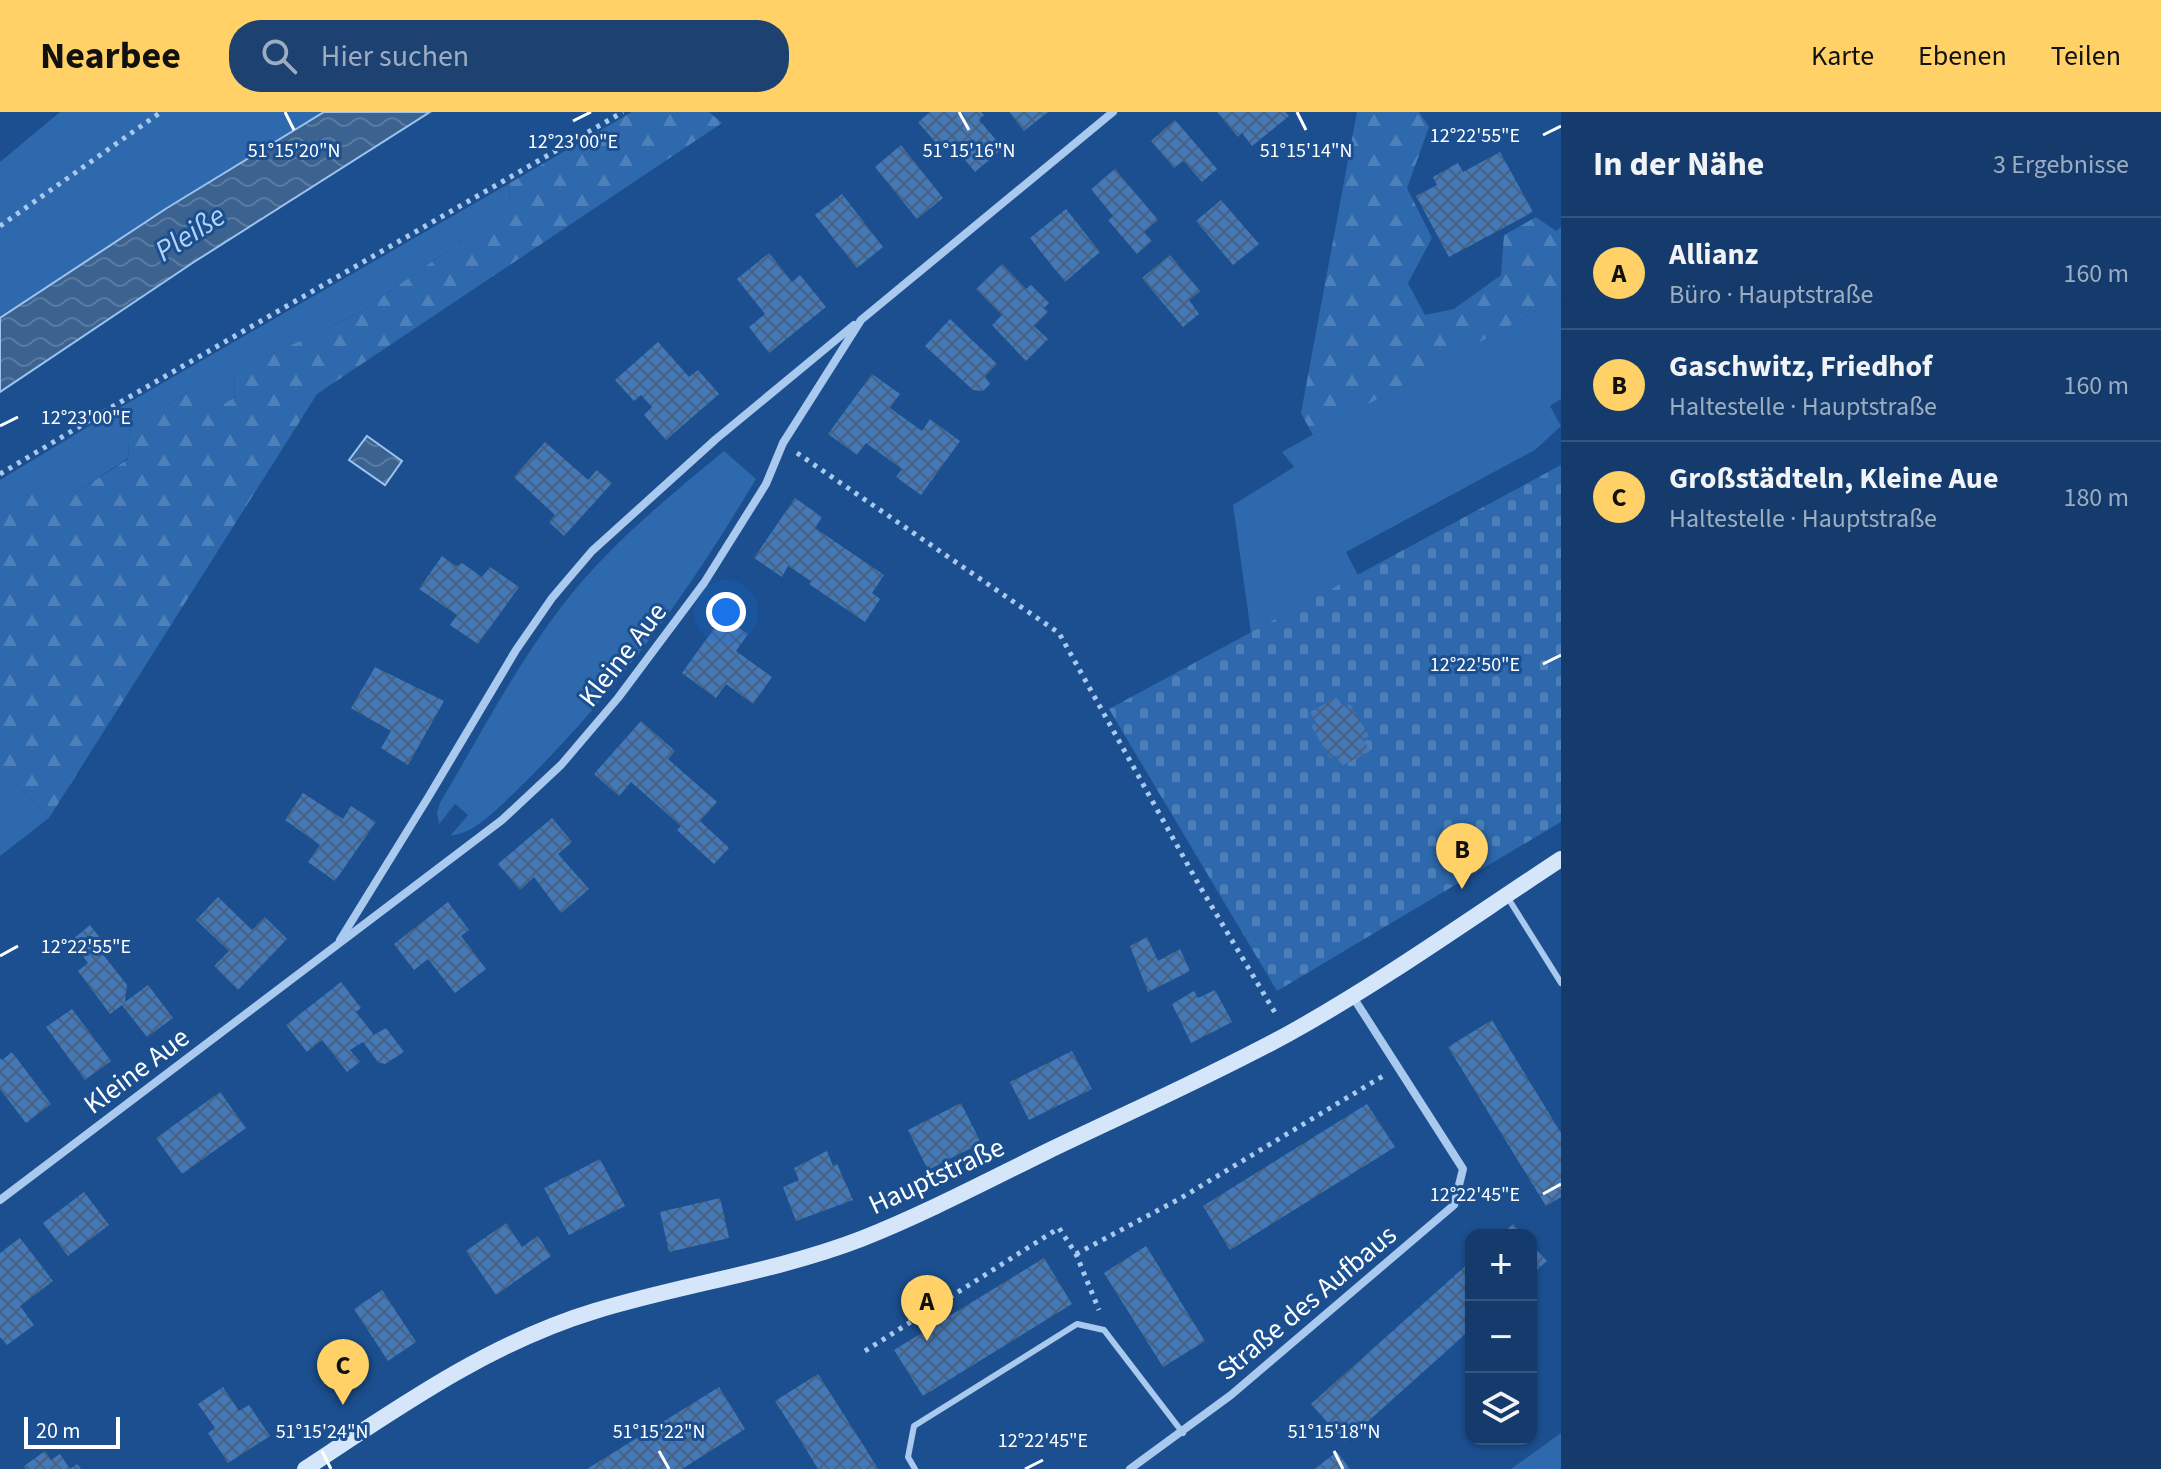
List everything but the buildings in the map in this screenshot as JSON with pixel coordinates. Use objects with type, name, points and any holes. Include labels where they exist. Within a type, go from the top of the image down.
[{"type":"main road","name":"Hauptstraße","points":[[305,1469],[421,1394],[533,1333],[595,1311],[794,1262],[861,1239],[925,1211],[1288,1034],[1352,996],[1561,859]]},
{"type":"street","name":"Kleine Aue","points":[[336,946],[516,650],[552,598],[592,551],[705,449],[1113,112]]},
{"type":"street","name":"Kleine Aue","points":[[0,1200],[502,820],[561,765],[618,698],[704,583],[766,484],[783,443],[861,320]]},
{"type":"street","name":"Straße des Aufbaus","points":[[1130,1469],[1231,1395],[1454,1205],[1463,1169],[1352,996]]},
{"type":"lane","points":[[1506,895],[1561,983]]},
{"type":"lane","points":[[915,1469],[908,1457],[914,1426],[1077,1324],[1104,1330],[1183,1433]]},
{"type":"path","points":[[0,226],[161,112]]},
{"type":"path","points":[[0,474],[623,112]]},
{"type":"path","points":[[783,443],[1059,633],[1199,885],[1288,1034]]},
{"type":"path","points":[[1076,1254],[1181,1198],[1397,1067]]},
{"type":"path","points":[[865,1351],[1059,1228],[1076,1254],[1097,1303],[1104,1330]]},
{"type":"green space","points":[[60,112],[324,112],[167,208],[0,318],[0,162]]},
{"type":"green space","points":[[632,112],[709,112],[722,123],[317,394],[49,818],[0,766],[0,521],[30,493],[75,493],[128,459],[130,426],[191,391],[222,405],[235,397],[234,372],[357,314],[509,208],[510,183]]},
{"type":"green space","points":[[1357,112],[1419,112],[1429,127],[1407,188],[1432,238],[1408,283],[1425,315],[1454,309],[1501,275],[1504,235],[1536,217],[1556,231],[1561,227],[1561,297],[1313,435],[1301,413]]},
{"type":"green space","points":[[510,183],[509,208],[357,314],[234,372],[235,397],[222,405],[191,391],[130,426],[128,458],[75,493],[30,493],[0,521],[0,480]]},
{"type":"green space","points":[[1561,297],[1561,399],[1550,406],[1561,426],[1535,450],[1346,552],[1358,575],[1251,633],[1233,505],[1294,467],[1282,452]]},
{"type":"green space","points":[[724,451],[756,479],[674,606],[610,689],[540,767],[485,819],[468,831],[451,835],[468,815],[455,804],[439,824],[437,813],[440,803],[545,629],[580,584],[618,543]]},
{"type":"green space","points":[[1561,465],[1561,822],[1277,991],[1109,709]]},
{"type":"green space","points":[[0,766],[49,818],[0,856]]},
{"type":"green space","points":[[1561,1433],[1561,1469],[1511,1469]]},
{"type":"water","name":"Pleiße","points":[[324,112],[430,112],[194,262],[0,392],[0,318],[167,208]]},
{"type":"water","points":[[367,436],[402,461],[385,485],[349,460]]},
{"type":"place","name":"Gaschwitz, Friedhof","points":[[1462,889]]},
{"type":"place","name":"Allianz","points":[[927,1341]]},
{"type":"place","name":"Großstädteln, Kleine Aue","points":[[343,1405]]}]
